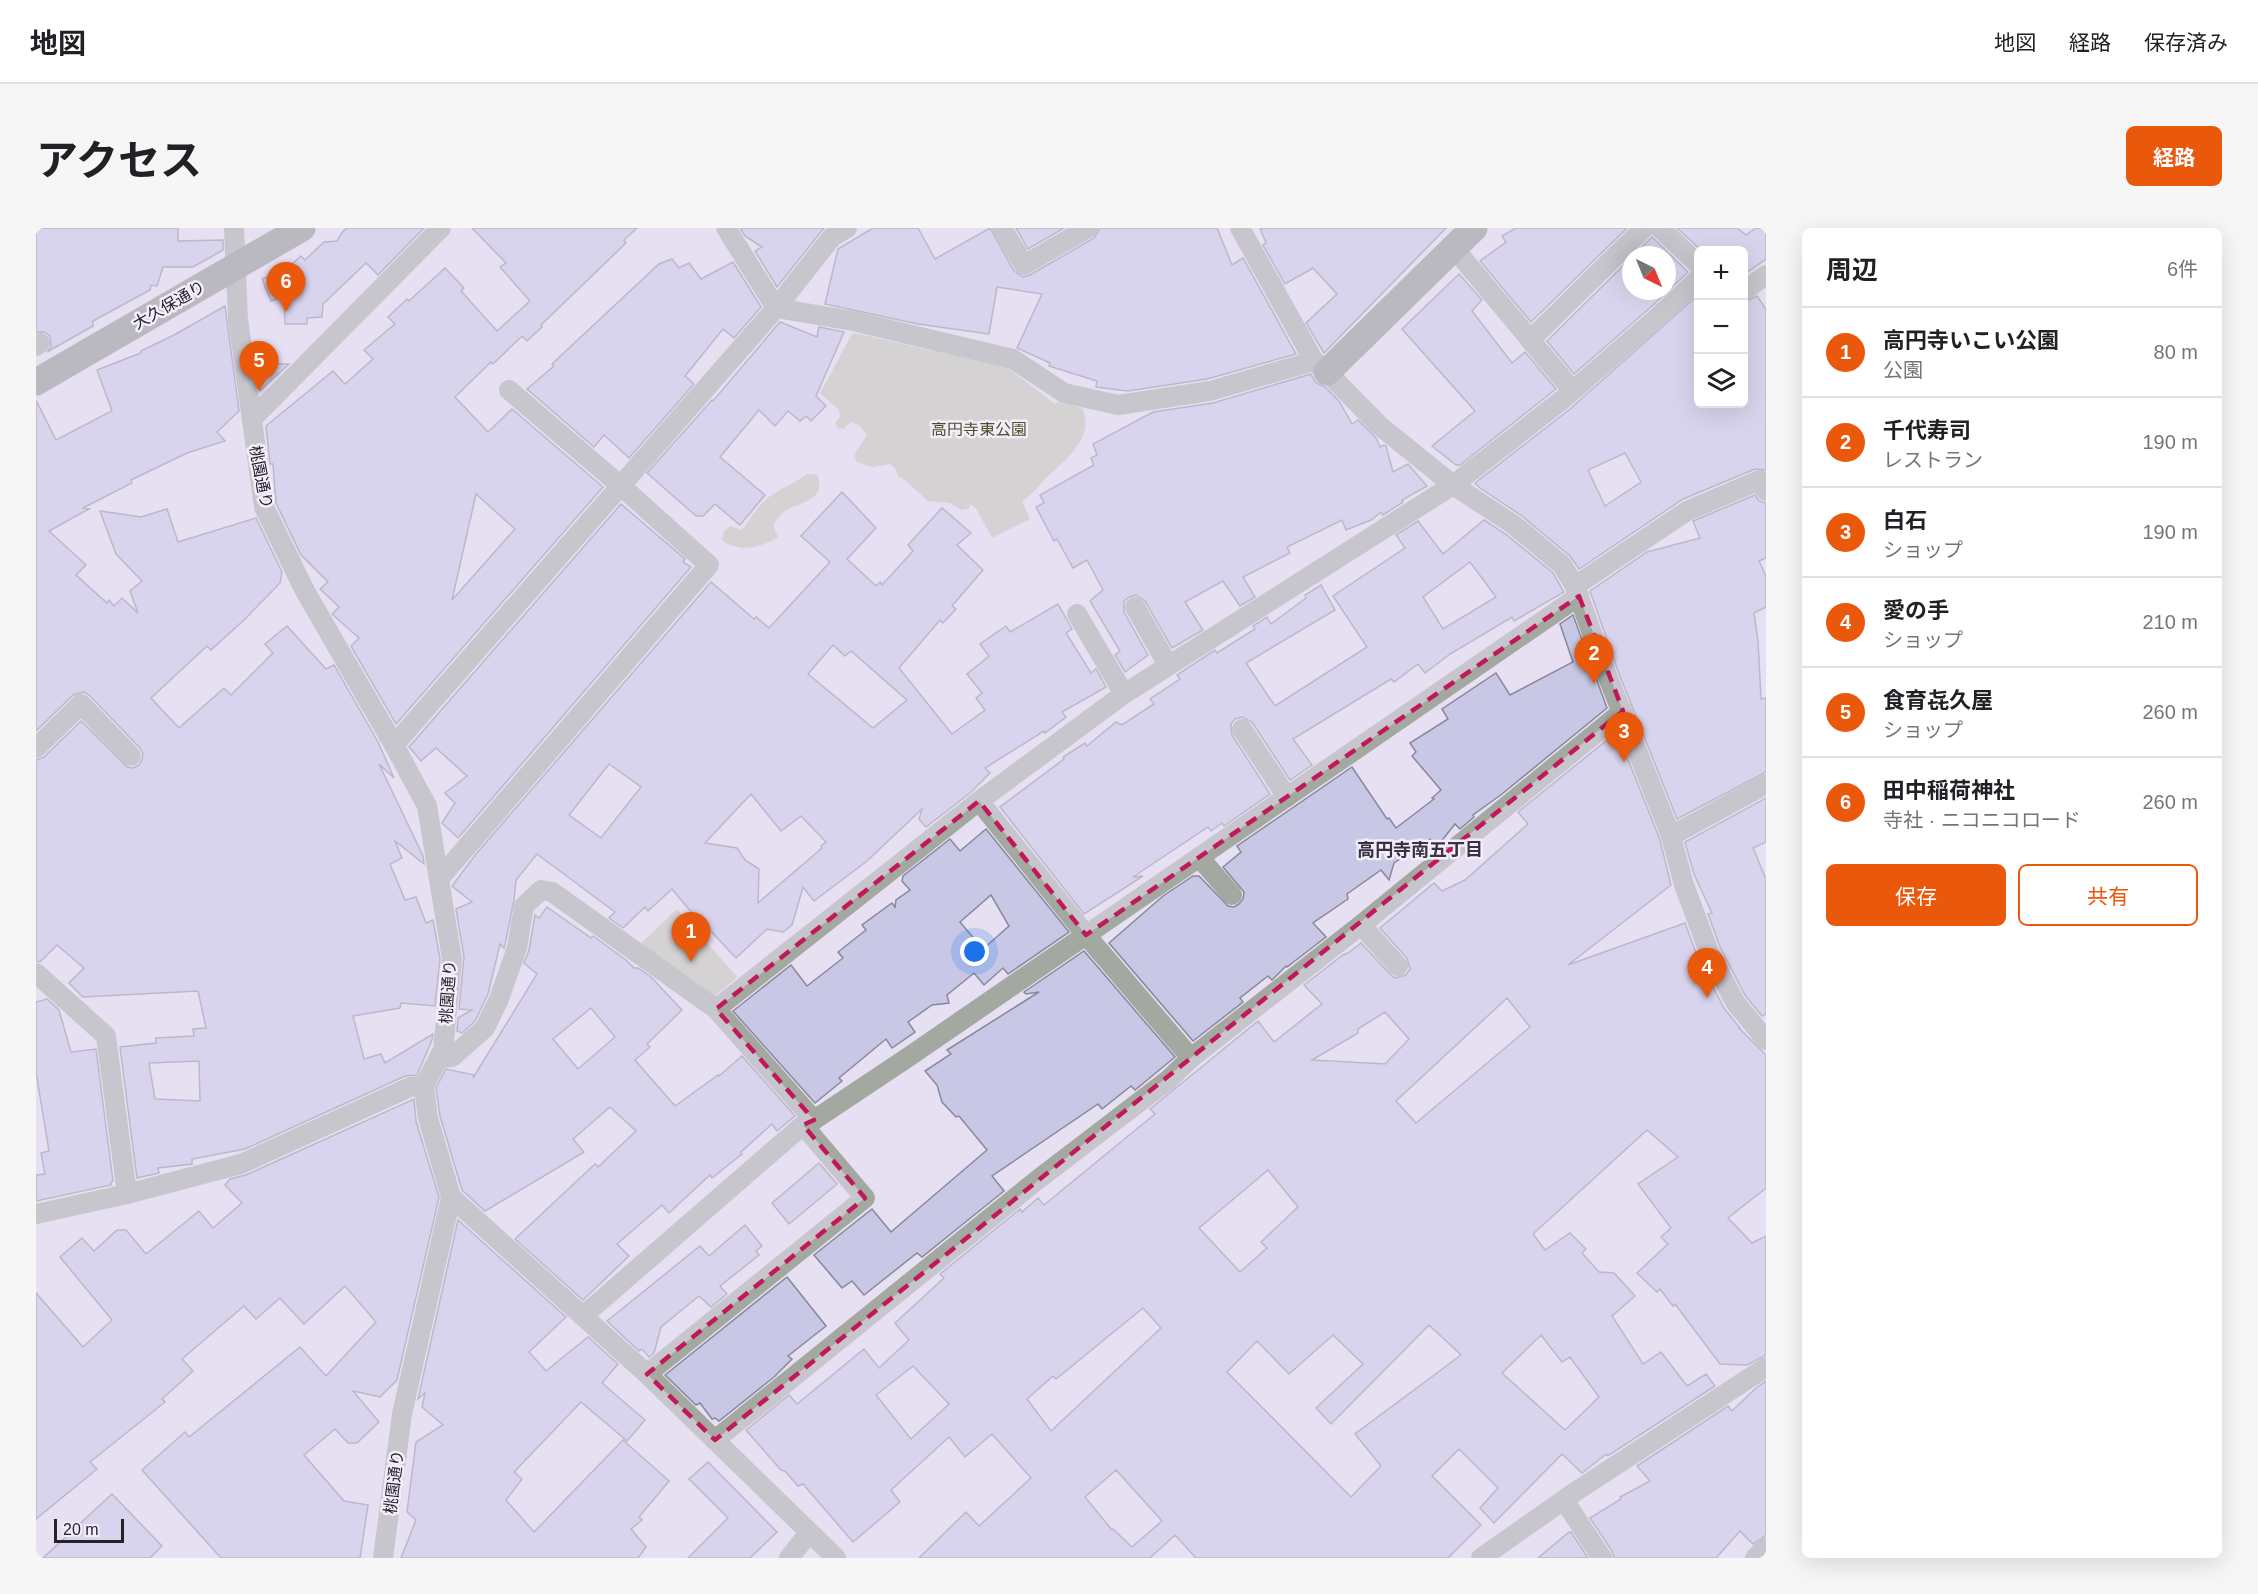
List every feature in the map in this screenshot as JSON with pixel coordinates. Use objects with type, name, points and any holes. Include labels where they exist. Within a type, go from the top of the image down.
[{"type":"main road","name":"大久保通り","points":[[36,382],[302,228]]},
{"type":"main road","points":[[1320,366],[1474,228]]},
{"type":"street","name":"桃園通り","points":[[234,228],[238,319],[264,507],[304,591],[427,806],[452,959],[443,1050],[424,1086],[428,1118],[451,1197],[402,1414],[383,1558]]},
{"type":"street","points":[[252,419],[441,228]]},
{"type":"street","points":[[726,228],[776,308],[853,321],[1013,359],[1064,393],[1118,405],[1210,391],[1320,366]]},
{"type":"street","points":[[394,745],[776,308],[832,237],[847,228]]},
{"type":"street","points":[[1002,228],[1024,265],[1088,228]]},
{"type":"street","points":[[1240,228],[1320,366],[1380,426],[1453,485],[1514,525],[1562,565],[1577,591],[1607,675],[1671,836],[1684,885],[1709,952],[1735,1002],[1765,1037]]},
{"type":"street","points":[[1530,340],[1644,228]]},
{"type":"street","points":[[1660,228],[1694,260]]},
{"type":"street","points":[[1454,248],[1572,390]]},
{"type":"street","points":[[1748,288],[1766,275]]},
{"type":"street","points":[[716,1009],[979,801],[1124,694],[1453,485],[1572,390],[1694,283]]},
{"type":"street","points":[[439,879],[709,565],[509,390]]},
{"type":"street","points":[[583,1316],[808,1123],[1287,796],[1687,511],[1761,480],[1766,491]]},
{"type":"street","points":[[1135,607],[1168,665]]},
{"type":"street","points":[[1077,614],[1124,694]]},
{"type":"street","points":[[36,748],[81,704],[131,756]]},
{"type":"street","points":[[715,1440],[1036,1181],[1168,1080],[1191,1058],[1361,925],[1623,711]]},
{"type":"street","points":[[1242,729],[1287,796]]},
{"type":"street","points":[[1671,836],[1766,784]]},
{"type":"street","points":[[979,801],[1086,935],[1191,1058]]},
{"type":"street","points":[[1199,856],[1232,895]]},
{"type":"street","points":[[439,1058],[452,1057],[485,1028],[499,999],[517,948],[524,906],[541,890],[552,892],[716,1009],[865,1198],[647,1374]]},
{"type":"street","points":[[1361,925],[1398,966]]},
{"type":"street","points":[[36,973],[106,1036],[127,1194]]},
{"type":"street","points":[[36,1214],[127,1194],[241,1164],[410,1087],[424,1086]]},
{"type":"street","points":[[451,1197],[647,1374],[836,1558]]},
{"type":"street","points":[[1481,1558],[1564,1500],[1766,1367]]},
{"type":"street","points":[[1564,1500],[1602,1558]]},
{"type":"street","points":[[789,1558],[809,1533]]},
{"type":"street","points":[[1755,1558],[1766,1547]]},
{"type":"highlighted area","points":[[1579,596],[1623,711],[715,1440],[647,1374],[865,1198],[803,1125],[814,1120],[716,1009],[979,801],[1086,935]]},
{"type":"green space","name":"高円寺東公園","points":[[852,334],[934,351],[939,349],[1007,367],[1055,404],[1058,402],[1082,408],[1085,429],[1082,438],[1069,456],[1022,501],[1030,519],[992,538],[976,508],[970,504],[969,508],[962,510],[950,503],[928,501],[898,476],[895,468],[890,464],[872,467],[857,462],[854,455],[867,435],[859,425],[850,422],[844,429],[838,428],[835,423],[841,416],[838,409],[820,393]]},
{"type":"green space","points":[[806,474],[817,474],[819,489],[811,499],[779,516],[773,526],[778,537],[750,548],[736,547],[722,540],[724,531],[730,526],[742,530],[768,497]]},
{"type":"green space","points":[[677,909],[737,977],[715,996],[637,947]]},
{"type":"building","points":[[36,228],[178,228],[178,241],[223,240],[223,250],[193,267],[163,267],[157,286],[151,285],[150,290],[93,321],[93,326],[47,352],[51,347],[50,336],[44,332],[36,332]]},
{"type":"building","points":[[348,228],[424,228],[378,275],[366,263],[323,304],[322,317],[307,318],[307,324],[285,324],[284,296],[271,301],[262,279],[284,271],[301,256],[305,260],[324,242],[337,241],[343,231]]},
{"type":"building","points":[[472,228],[637,228],[624,240],[626,243],[527,341],[522,336],[455,397],[488,432],[512,409],[603,487],[396,724],[351,646],[359,638],[332,614],[339,607],[320,589],[328,582],[301,555],[276,503],[273,464],[270,464],[266,426],[333,371],[345,384],[373,359],[364,350],[395,324],[388,317],[445,268],[464,288],[461,291],[497,331],[530,301],[500,267],[506,263]],"holes":[[[476,494],[515,529],[452,600]]]},
{"type":"building","points":[[740,228],[824,228],[777,287],[755,251],[762,247],[745,236]]},
{"type":"building","points":[[873,228],[918,228],[935,259],[990,228],[1014,271],[1023,277],[1094,238],[1100,228],[1217,228],[1232,265],[1243,258],[1296,354],[1207,379],[1128,391],[1096,387],[1097,381],[1049,366],[1050,363],[1017,348],[1042,294],[997,287],[989,334],[918,324],[825,304],[838,249]]},
{"type":"building","points":[[1016,228],[1064,228],[1028,249]]},
{"type":"building","points":[[1260,228],[1446,228],[1324,353],[1306,323],[1337,294],[1313,268],[1285,284],[1263,245],[1266,243]]},
{"type":"building","points":[[1516,228],[1627,228],[1531,322],[1480,261],[1506,242],[1502,236]]},
{"type":"building","points":[[1677,228],[1737,228],[1746,235],[1756,228],[1766,228],[1766,259],[1748,272],[1748,246],[1697,246]]},
{"type":"building","points":[[1652,237],[1661,246],[1643,246]]},
{"type":"building","points":[[672,259],[679,268],[689,263],[701,279],[733,262],[761,307],[734,338],[723,329],[685,376],[694,384],[629,458],[604,435],[594,447],[527,389],[554,366],[552,364],[659,264]]},
{"type":"building","points":[[1676,260],[1688,272],[1676,283]]},
{"type":"building","points":[[1622,267],[1622,300],[1658,300],[1574,374],[1547,341]]},
{"type":"building","points":[[1459,274],[1482,300],[1472,311],[1512,363],[1525,352],[1556,389],[1460,465],[1456,465],[1432,446],[1475,411],[1402,329]]},
{"type":"building","points":[[1757,296],[1766,309],[1766,470],[1755,469],[1683,499],[1579,569],[1570,556],[1522,516],[1475,483],[1570,409],[1694,299],[1694,408],[1748,408],[1748,300]],"holes":[[[1625,453],[1641,482],[1605,506],[1588,470]]]},
{"type":"building","points":[[225,306],[239,411],[217,432],[225,441],[187,453],[131,480],[132,483],[83,508],[89,509],[49,531],[86,565],[76,575],[107,603],[109,600],[114,606],[122,598],[138,613],[130,591],[142,581],[116,554],[100,511],[141,517],[167,509],[178,542],[256,518],[282,572],[280,583],[211,650],[207,646],[151,698],[179,728],[224,688],[231,695],[273,653],[265,644],[287,626],[326,669],[334,665],[378,742],[394,778],[379,764],[423,856],[424,864],[395,841],[402,858],[390,864],[405,900],[416,897],[426,923],[433,920],[440,959],[435,1006],[401,1003],[400,1008],[353,1016],[364,1059],[381,1054],[385,1063],[433,1034],[417,1075],[405,1076],[245,1149],[192,1159],[192,1164],[158,1168],[159,1173],[137,1178],[120,1047],[156,1043],[156,1038],[194,1036],[193,1029],[206,1028],[198,991],[83,997],[69,983],[84,968],[57,945],[40,962],[36,961],[36,760],[44,757],[81,721],[127,767],[133,768],[139,765],[143,754],[140,748],[84,692],[73,695],[36,731],[36,400],[56,440],[112,411],[97,370],[141,353]],"holes":[[[199,1061],[200,1101],[155,1099],[149,1063]]]},
{"type":"building","points":[[780,322],[817,337],[819,327],[844,332],[816,396],[826,406],[811,421],[806,416],[800,421],[788,411],[775,426],[759,410],[720,457],[765,495],[740,525],[715,504],[703,516],[696,516],[647,473],[713,401]]},
{"type":"building","points":[[256,364],[289,364],[260,391]]},
{"type":"building","points":[[1311,374],[1316,383],[1325,387],[1339,401],[1352,424],[1358,420],[1376,438],[1380,447],[1386,446],[1393,472],[1408,464],[1427,486],[1402,500],[1403,502],[1383,515],[1381,512],[1371,520],[1346,530],[1342,520],[1287,547],[1290,553],[1243,577],[1255,597],[1240,606],[1223,581],[1185,602],[1203,630],[1172,648],[1145,601],[1136,595],[1129,597],[1124,601],[1124,612],[1148,655],[1125,672],[1115,655],[1120,651],[1090,601],[1103,590],[1087,560],[1073,568],[1057,539],[1054,541],[1036,507],[1044,503],[1040,495],[1094,465],[1091,458],[1097,455],[1093,444],[1153,412],[1213,403]]},
{"type":"building","points":[[842,492],[876,528],[847,559],[876,586],[880,582],[882,585],[913,551],[908,545],[942,508],[971,533],[957,545],[983,570],[952,606],[956,609],[943,623],[940,620],[899,668],[952,734],[985,710],[976,698],[982,693],[967,674],[989,656],[980,644],[1006,626],[1010,632],[1058,604],[1072,629],[1066,633],[1091,673],[1096,669],[1106,687],[1062,712],[1066,717],[1045,733],[1044,731],[985,768],[990,773],[970,793],[926,827],[919,819],[922,809],[867,861],[814,901],[803,887],[792,925],[783,932],[767,929],[736,958],[707,927],[703,926],[672,889],[648,911],[645,907],[623,928],[609,918],[615,912],[537,854],[516,880],[505,945],[504,948],[500,944],[488,994],[475,1021],[462,1033],[457,1031],[458,1018],[472,1010],[459,1009],[464,957],[456,909],[472,902],[452,886],[476,854],[711,582],[754,619],[756,617],[769,628],[830,562],[801,536]],"holes":[[[833,645],[845,656],[851,651],[907,700],[873,728],[808,674]],[[609,764],[641,787],[601,838],[569,815]],[[751,794],[781,831],[801,816],[826,842],[758,903],[759,869],[745,860],[737,848],[705,843]]]},
{"type":"building","points":[[1755,495],[1759,501],[1766,503],[1766,558],[1759,561],[1766,576],[1766,607],[1754,613],[1761,699],[1766,698],[1766,772],[1677,819],[1618,671],[1590,591],[1647,552],[1700,538],[1693,521]]},
{"type":"building","points":[[621,504],[685,559],[683,562],[691,567],[458,838],[442,823],[455,803],[445,793],[467,776],[436,748],[421,761],[409,747]]},
{"type":"building","points":[[1484,520],[1507,535],[1553,573],[1564,592],[1514,621],[1512,617],[1450,654],[1425,673],[1418,664],[1394,682],[1391,679],[1293,739],[1312,765],[1290,780],[1252,722],[1242,717],[1235,719],[1231,724],[1232,735],[1270,794],[1224,826],[1222,823],[1211,831],[1208,827],[1133,877],[1143,876],[1084,914],[1000,807],[1064,759],[1063,757],[1085,743],[1087,746],[1116,722],[1122,725],[1154,704],[1150,699],[1180,679],[1177,675],[1215,650],[1217,653],[1255,629],[1253,626],[1267,617],[1271,624],[1306,598],[1305,595],[1321,585],[1335,610],[1246,663],[1275,706],[1367,647],[1333,596],[1405,548],[1396,535],[1418,521],[1443,554]],"holes":[[[1470,562],[1496,597],[1443,629],[1423,597]]]},
{"type":"building","points":[[1573,615],[1607,708],[1473,815],[1474,817],[1460,829],[1455,824],[1436,848],[1430,839],[1394,863],[1389,880],[1381,870],[1347,894],[1348,899],[1313,923],[1326,937],[1286,966],[1272,980],[1268,976],[1240,998],[1243,1002],[1193,1041],[1109,943],[1163,896],[1193,876],[1199,876],[1228,906],[1234,907],[1239,904],[1244,892],[1223,867],[1241,852],[1237,846],[1352,767],[1387,819],[1389,818],[1396,828],[1434,799],[1432,798],[1441,790],[1412,756],[1416,752],[1410,743],[1448,719],[1442,709],[1496,673],[1510,695],[1573,662],[1560,624]]},
{"type":"building","points":[[1617,732],[1660,840],[1671,885],[1568,965],[1685,923],[1698,958],[1724,1008],[1739,1028],[1766,1055],[1766,1188],[1728,1218],[1752,1243],[1766,1236],[1766,1355],[1747,1365],[1720,1364],[1675,1304],[1673,1306],[1660,1289],[1657,1292],[1637,1273],[1668,1244],[1661,1237],[1671,1228],[1638,1184],[1678,1157],[1647,1130],[1533,1234],[1545,1250],[1570,1233],[1586,1249],[1582,1253],[1599,1272],[1614,1273],[1635,1296],[1612,1316],[1643,1364],[1661,1352],[1687,1386],[1706,1374],[1715,1386],[1609,1455],[1605,1455],[1582,1473],[1562,1454],[1494,1523],[1480,1508],[1498,1488],[1459,1449],[1432,1476],[1481,1525],[1448,1558],[1196,1558],[1175,1535],[1150,1558],[919,1558],[966,1512],[979,1526],[1031,1478],[992,1434],[965,1457],[949,1437],[891,1490],[900,1502],[853,1542],[803,1484],[798,1486],[785,1471],[781,1470],[746,1430],[789,1395],[797,1404],[864,1349],[879,1368],[909,1340],[895,1323],[944,1278],[940,1274],[1020,1209],[1022,1212],[1038,1198],[1044,1205],[1155,1114],[1150,1109],[1258,1021],[1274,1042],[1322,1004],[1304,985],[1343,955],[1361,943],[1395,978],[1406,975],[1410,969],[1407,958],[1380,928],[1434,883],[1442,891],[1465,880],[1528,824],[1518,812]],"holes":[[[1507,998],[1530,1027],[1416,1123],[1396,1101]],[[1385,1012],[1409,1039],[1385,1064],[1312,1060],[1358,1033],[1358,1029]],[[1268,1170],[1298,1207],[1261,1242],[1267,1248],[1240,1272],[1199,1228]],[[1143,1308],[1161,1328],[1051,1431],[1027,1399],[1053,1376],[1056,1379]],[[1429,1325],[1461,1355],[1355,1434],[1381,1466],[1351,1497],[1227,1372],[1257,1341],[1289,1374],[1333,1335],[1363,1364],[1316,1408],[1331,1424]],[[1541,1335],[1562,1362],[1570,1357],[1599,1397],[1565,1430],[1502,1373]],[[913,1366],[949,1404],[911,1439],[876,1395]],[[1116,1470],[1162,1521],[1132,1547],[1112,1530],[1085,1497]]]},
{"type":"building","points":[[1766,798],[1766,842],[1753,848],[1766,879],[1766,1014],[1762,1016],[1745,995],[1720,947],[1708,914],[1712,913],[1694,874],[1685,842]]},
{"type":"building","points":[[986,829],[1069,932],[1008,974],[1003,968],[984,985],[974,973],[947,995],[949,1003],[932,1005],[908,1022],[915,1032],[892,1048],[886,1039],[839,1078],[842,1081],[815,1103],[733,1011],[791,965],[807,986],[843,958],[838,952],[866,930],[862,925],[892,903],[895,907],[896,900],[910,890],[902,881],[903,876],[950,839],[960,851]],"holes":[[[991,895],[1009,926],[983,949],[960,922]]]},
{"type":"building","points":[[547,907],[591,938],[593,936],[634,968],[638,968],[651,977],[682,1010],[647,1044],[650,1047],[635,1060],[675,1106],[719,1076],[742,1056],[795,1116],[777,1131],[772,1124],[741,1152],[742,1154],[712,1178],[710,1175],[669,1213],[662,1205],[617,1244],[629,1256],[583,1300],[515,1239],[595,1164],[598,1167],[636,1131],[610,1107],[573,1139],[584,1152],[485,1211],[462,1190],[440,1116],[436,1088],[446,1069],[474,1075],[473,1078],[537,974],[524,963],[529,950],[535,915],[539,918]],"holes":[[[591,1008],[615,1037],[578,1069],[553,1039]]]},
{"type":"building","points":[[1084,951],[1175,1057],[1135,1090],[1131,1086],[1102,1109],[1098,1104],[992,1176],[1004,1191],[922,1257],[917,1253],[864,1295],[852,1281],[842,1288],[814,1255],[872,1209],[891,1232],[987,1150],[959,1116],[956,1117],[942,1102],[937,1085],[925,1071],[951,1054],[947,1050],[1039,992],[1026,994],[1024,992]]},
{"type":"building","points":[[47,999],[59,1010],[71,1052],[96,1049],[113,1181],[111,1185],[36,1201],[36,1175],[45,1174],[41,1153],[49,1151],[36,1072],[36,1002]]},
{"type":"building","points":[[414,1099],[416,1121],[439,1197],[397,1380],[380,1397],[353,1391],[379,1422],[357,1443],[348,1443],[335,1429],[304,1455],[344,1501],[368,1505],[360,1558],[221,1558],[142,1470],[185,1432],[189,1437],[300,1347],[326,1376],[376,1322],[345,1286],[304,1324],[280,1298],[256,1319],[244,1306],[182,1359],[193,1371],[162,1399],[165,1402],[90,1462],[97,1469],[36,1519],[36,1293],[83,1347],[112,1320],[60,1257],[82,1238],[94,1251],[117,1230],[126,1230],[146,1254],[199,1211],[213,1228],[242,1203],[225,1185],[230,1179],[246,1175]]},
{"type":"building","points":[[819,1163],[837,1184],[789,1224],[772,1203]]},
{"type":"building","points":[[458,1220],[566,1317],[529,1352],[546,1371],[588,1337],[618,1364],[602,1383],[645,1420],[627,1441],[581,1402],[514,1472],[522,1479],[506,1500],[534,1532],[623,1440],[669,1481],[639,1517],[642,1520],[631,1529],[646,1547],[638,1558],[401,1558],[416,1520],[407,1512],[416,1442],[443,1425],[422,1407],[425,1393],[418,1399]]},
{"type":"building","points":[[745,1225],[762,1246],[756,1251],[759,1255],[720,1286],[727,1294],[711,1307],[699,1296],[661,1327],[654,1353],[649,1357],[642,1349],[639,1351],[607,1321],[700,1246],[709,1256]]},
{"type":"building","points":[[787,1277],[826,1326],[788,1356],[792,1359],[774,1377],[719,1421],[712,1419],[700,1403],[696,1405],[665,1375]]},
{"type":"building","points":[[1766,1381],[1766,1535],[1753,1544],[1740,1531],[1716,1558],[1614,1558],[1612,1551],[1590,1518],[1621,1499],[1620,1497],[1650,1481],[1637,1466],[1728,1406],[1732,1411]]},
{"type":"building","points":[[708,1462],[777,1532],[750,1558],[688,1558],[728,1518],[689,1479]]},
{"type":"building","points":[[112,1494],[162,1546],[150,1558],[43,1558]]},
{"type":"building","points":[[1571,1532],[1588,1558],[1538,1558],[1568,1533]]},
{"type":"place","name":"田中稲荷神社","points":[[286,312]]},
{"type":"place","name":"食育㐂久屋","points":[[259,391]]},
{"type":"place","name":"千代寿司","points":[[1594,684]]},
{"type":"place","name":"白石","points":[[1624,762]]},
{"type":"place","name":"高円寺いこい公園","points":[[691,962]]},
{"type":"place","name":"愛の手","points":[[1707,998]]},
{"type":"district","name":"高円寺南五丁目","points":[[1420,850]]}]
